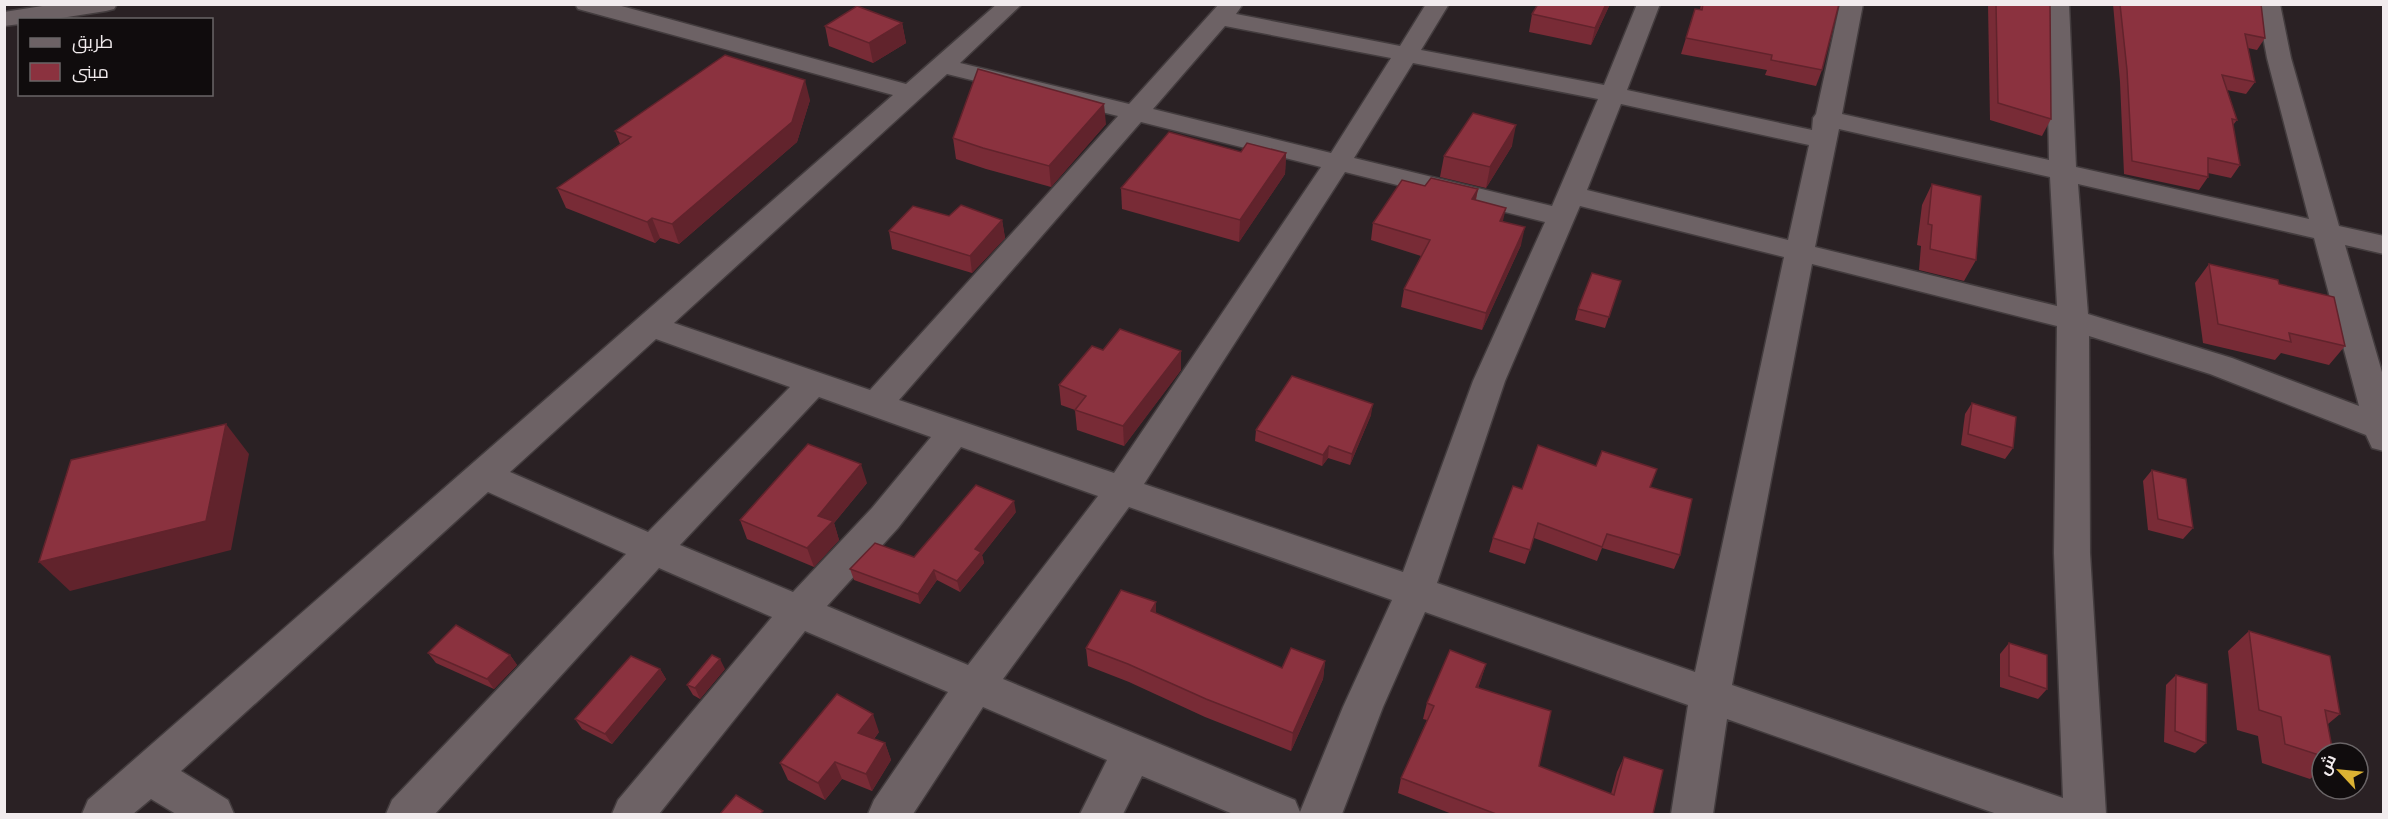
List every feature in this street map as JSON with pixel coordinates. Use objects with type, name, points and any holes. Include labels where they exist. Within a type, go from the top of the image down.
[{"type":"street","points":[[4,19],[106,4]]},
{"type":"street","points":[[586,4],[912,93]]},
{"type":"street","points":[[103,814],[1011,4]]},
{"type":"street","points":[[889,814],[975,686],[1121,491],[1338,162],[1438,4]]},
{"type":"street","points":[[1321,814],[1363,707],[1415,592],[1489,381],[1566,206],[1649,4]]},
{"type":"street","points":[[1692,814],[1710,696],[1758,451],[1852,4]]},
{"type":"street","points":[[2058,4],[2063,171],[2073,320],[2072,553],[2085,814]]},
{"type":"street","points":[[2268,4],[2279,57],[2382,434]]},
{"type":"street","points":[[876,405],[1226,11],[1407,55],[1612,94],[2063,171],[2384,245]]},
{"type":"street","points":[[943,66],[1136,115],[1338,162],[1800,252],[2073,320],[2221,366],[2382,434]]},
{"type":"street","points":[[651,326],[2052,814]]},
{"type":"street","points":[[407,814],[653,550],[813,383]]},
{"type":"street","points":[[633,814],[799,611],[885,518],[954,432]]},
{"type":"street","points":[[484,476],[653,550],[1280,814]]},
{"type":"street","points":[[1101,814],[1132,753]]},
{"type":"street","points":[[148,774],[213,814]]},
{"type":"building","points":[[1538,4],[1606,4],[1595,28],[1532,14]]},
{"type":"building","points":[[1703,4],[1839,4],[1822,70],[1771,60],[1772,55],[1686,38],[1695,9],[1702,10]]},
{"type":"building","points":[[1996,4],[2050,4],[2051,119],[1998,103]]},
{"type":"building","points":[[2120,4],[2261,4],[2265,38],[2245,34],[2255,82],[2222,75],[2237,120],[2232,119],[2240,165],[2208,158],[2208,177],[2132,161],[2127,70]]},
{"type":"building","points":[[857,6],[902,23],[869,43],[825,26]]},
{"type":"building","points":[[725,55],[805,80],[792,122],[672,224],[652,218],[647,222],[557,188],[631,137],[615,131]]},
{"type":"building","points":[[978,69],[1104,104],[1049,166],[983,148],[953,138]]},
{"type":"building","points":[[1473,113],[1516,125],[1490,167],[1444,156]]},
{"type":"building","points":[[1169,132],[1241,152],[1247,143],[1286,153],[1240,220],[1121,188]]},
{"type":"building","points":[[1431,178],[1478,189],[1472,199],[1506,208],[1500,221],[1525,227],[1486,313],[1404,289],[1430,240],[1373,223],[1402,180],[1425,186]]},
{"type":"building","points":[[1932,184],[1981,196],[1976,260],[1930,249],[1932,225],[1928,224]]},
{"type":"building","points":[[961,205],[1002,220],[970,256],[889,231],[913,206],[949,216]]},
{"type":"building","points":[[2209,264],[2278,280],[2279,284],[2334,297],[2345,346],[2289,333],[2291,342],[2218,324]]},
{"type":"building","points":[[1592,273],[1621,281],[1609,317],[1578,309]]},
{"type":"building","points":[[1120,329],[1181,351],[1123,426],[1075,410],[1086,396],[1059,385],[1092,346],[1103,350]]},
{"type":"building","points":[[1292,376],[1373,404],[1352,454],[1329,446],[1323,455],[1256,430]]},
{"type":"building","points":[[1972,403],[2016,417],[2013,448],[1968,434]]},
{"type":"building","points":[[226,424],[206,521],[39,562],[71,460]]},
{"type":"building","points":[[808,444],[861,464],[818,516],[833,521],[807,548],[740,520]]},
{"type":"building","points":[[1538,445],[1596,466],[1602,451],[1657,469],[1650,487],[1692,499],[1680,555],[1607,534],[1602,547],[1538,523],[1530,550],[1493,538],[1513,486],[1522,489]]},
{"type":"building","points":[[2152,470],[2186,479],[2193,528],[2158,519]]},
{"type":"building","points":[[976,485],[1014,501],[975,549],[981,552],[957,581],[934,570],[918,594],[850,569],[875,543],[914,557]]},
{"type":"building","points":[[1121,590],[1156,602],[1151,611],[1282,668],[1291,648],[1325,661],[1293,733],[1086,648]]},
{"type":"building","points":[[456,625],[510,655],[487,679],[428,653]]},
{"type":"building","points":[[2249,631],[2330,656],[2340,714],[2325,710],[2331,741],[2310,741],[2310,752],[2285,744],[2281,717],[2259,710]]},
{"type":"building","points":[[2009,643],[2047,655],[2047,689],[2009,676]]},
{"type":"building","points":[[1450,650],[1486,664],[1476,687],[1551,711],[1539,766],[1614,795],[1624,757],[1663,770],[1653,814],[1496,814],[1401,778],[1434,706],[1427,703]]},
{"type":"building","points":[[712,655],[720,659],[695,688],[687,685]]},
{"type":"building","points":[[631,656],[660,669],[605,734],[575,719]]},
{"type":"building","points":[[2176,675],[2207,684],[2206,743],[2175,731]]},
{"type":"building","points":[[837,694],[873,714],[858,733],[885,743],[866,774],[835,762],[818,783],[780,763]]},
{"type":"building","points":[[736,795],[763,811],[760,814],[720,814]]}]
